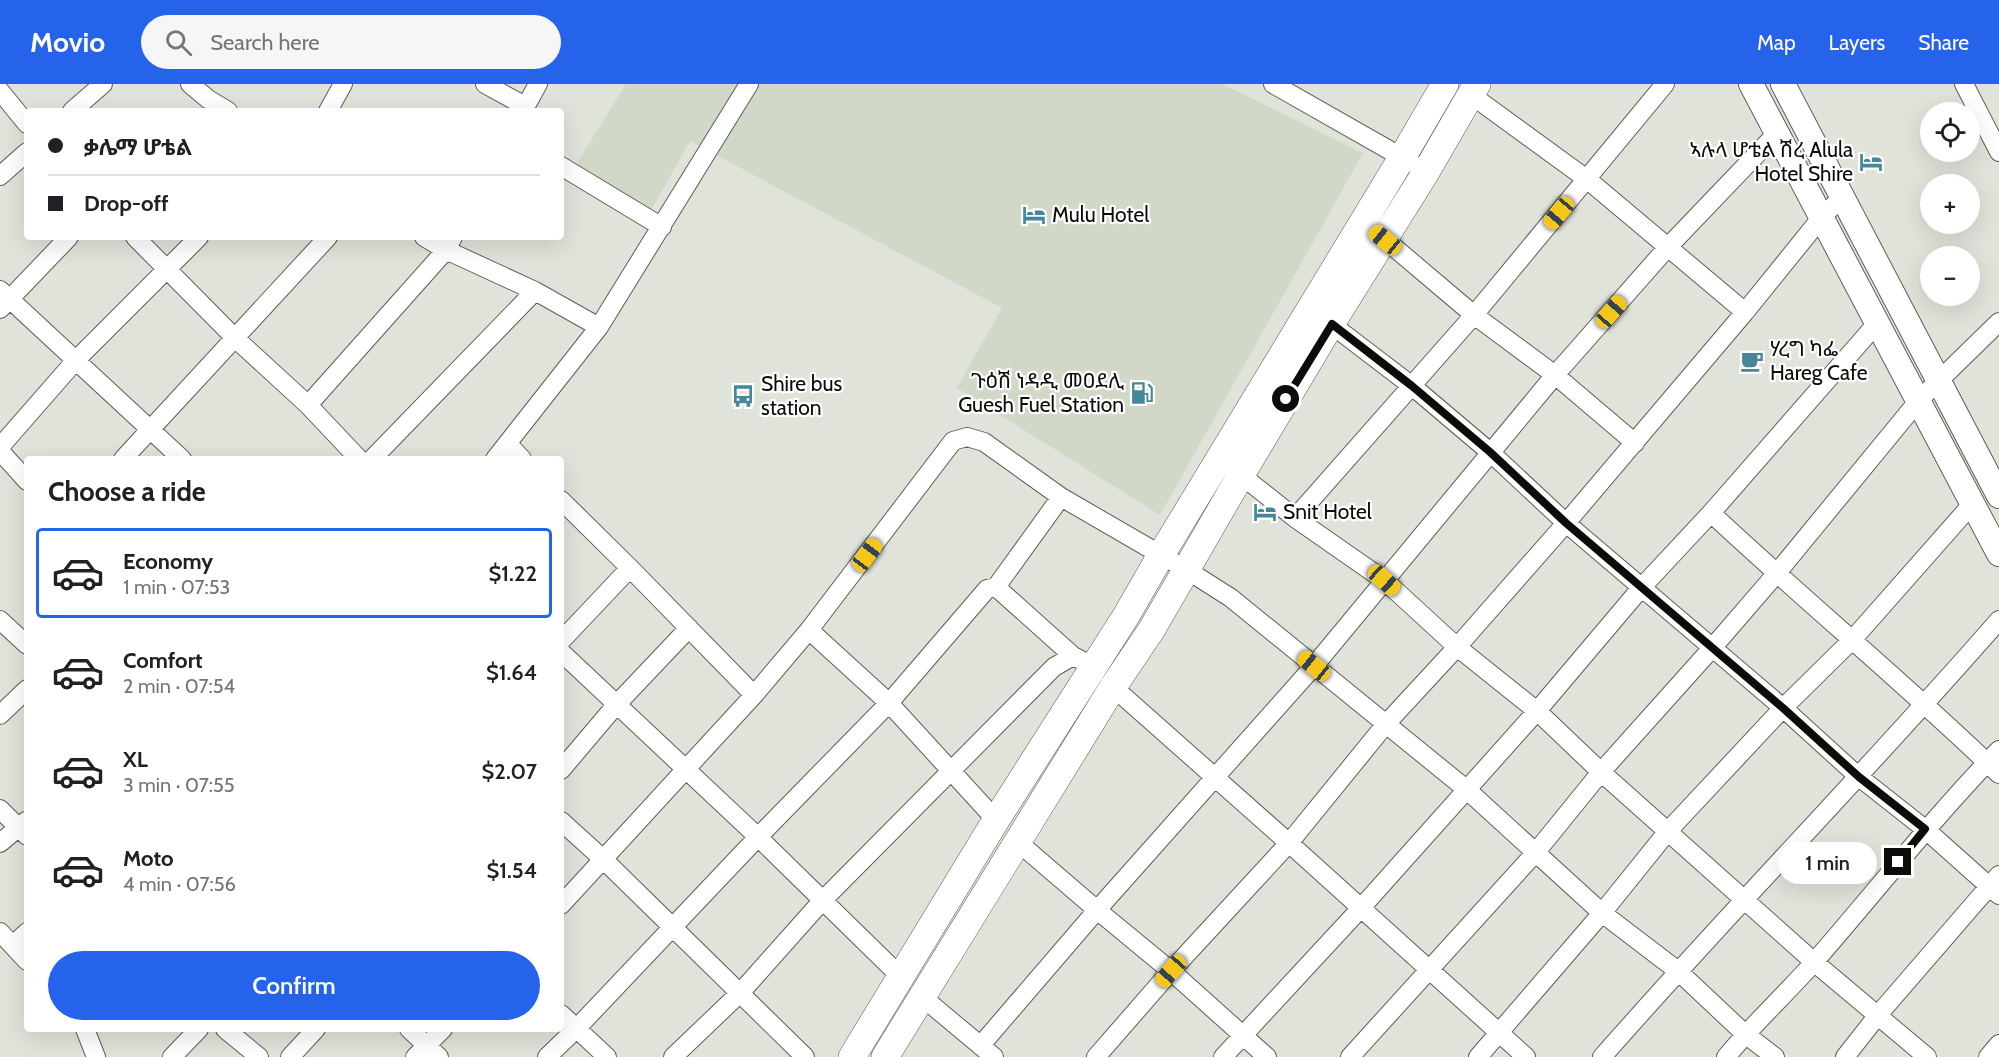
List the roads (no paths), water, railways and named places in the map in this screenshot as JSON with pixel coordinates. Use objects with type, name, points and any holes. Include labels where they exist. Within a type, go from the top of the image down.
[{"type":"highway","points":[[852,1057],[996,820],[1083,661],[1126,616],[1444,84]]},
{"type":"highway","points":[[885,1057],[1113,687],[1152,629],[1241,475],[1426,172],[1473,89]]},
{"type":"highway","points":[[1201,488],[1226,502]]},
{"type":"main road","points":[[1751,84],[1999,554]]},
{"type":"main road","points":[[1783,84],[1999,496]]},
{"type":"street","points":[[75,108],[103,84]]},
{"type":"street","points":[[190,84],[202,105]]},
{"type":"street","points":[[330,108],[343,84]]},
{"type":"street","points":[[485,84],[524,108],[538,84]]},
{"type":"street","points":[[498,456],[599,327],[749,84]]},
{"type":"street","points":[[1274,84],[1403,156],[1426,172]]},
{"type":"street","points":[[1295,518],[1474,315],[1588,180],[1665,84]]},
{"type":"street","points":[[1964,84],[1999,152]]},
{"type":"street","points":[[1473,89],[1588,180],[1745,312]]},
{"type":"street","points":[[0,91],[24,120]]},
{"type":"street","points":[[921,996],[987,1051],[1097,910],[1314,666],[1556,375],[1667,248],[1777,134]]},
{"type":"street","points":[[0,176],[24,155]]},
{"type":"street","points":[[564,168],[662,227]]},
{"type":"street","points":[[1096,1057],[1171,971],[1289,843],[1385,725],[1566,523],[1745,312],[1821,218],[1842,196]]},
{"type":"street","points":[[1362,222],[1474,315],[1556,375],[1635,443]]},
{"type":"street","points":[[66,240],[3,299],[76,360],[179,456]]},
{"type":"street","points":[[138,240],[236,339],[308,405],[357,456]]},
{"type":"street","points":[[0,447],[76,360],[196,240]]},
{"type":"street","points":[[126,456],[325,240]]},
{"type":"street","points":[[435,240],[450,244],[599,327]]},
{"type":"street","points":[[308,405],[450,244]]},
{"type":"street","points":[[375,456],[535,291]]},
{"type":"street","points":[[1309,309],[1412,386],[1490,452],[1566,523],[1783,708],[1859,777],[1996,885],[1878,1014],[1845,1057]]},
{"type":"street","points":[[1223,1057],[1360,909],[1537,711],[1641,588],[1711,513],[1878,322]]},
{"type":"street","points":[[1350,1057],[1536,852],[1601,771],[1776,574],[1919,400],[1999,322]]},
{"type":"street","points":[[564,902],[754,695],[809,630],[953,441],[967,437],[984,442],[1061,497],[1231,598],[1466,789],[1602,913],[1678,971],[1745,1034],[1775,1057]]},
{"type":"street","points":[[508,444],[519,456]]},
{"type":"street","points":[[0,452],[24,478]]},
{"type":"street","points":[[1241,475],[1295,518],[1384,580],[1457,647],[1537,711],[1814,962],[1927,1057]]},
{"type":"street","points":[[547,1057],[889,703],[987,589],[996,586],[1061,497]]},
{"type":"street","points":[[1478,1057],[1602,913],[1668,831],[1783,708],[1853,639],[1973,503]]},
{"type":"street","points":[[564,509],[630,568],[754,695]]},
{"type":"street","points":[[1711,513],[1776,574],[1853,639],[1924,706],[1995,762],[1925,829],[1814,962],[1726,1057]]},
{"type":"street","points":[[564,638],[630,568]]},
{"type":"street","points":[[996,586],[1083,661]]},
{"type":"street","points":[[0,620],[24,642]]},
{"type":"street","points":[[1602,1057],[1744,899],[1924,706],[1999,620]]},
{"type":"street","points":[[564,766],[616,705],[689,628]]},
{"type":"street","points":[[809,630],[889,703],[996,820]]},
{"type":"street","points":[[564,655],[758,837],[900,975]]},
{"type":"street","points":[[673,1057],[741,992],[822,901],[1054,667],[1083,661]]},
{"type":"street","points":[[1113,687],[1526,1057]]},
{"type":"street","points":[[0,715],[24,693]]},
{"type":"street","points":[[0,809],[24,828],[0,843]]},
{"type":"street","points":[[564,824],[741,992],[800,1055]]},
{"type":"street","points":[[1018,842],[1171,971],[1267,1057]]},
{"type":"street","points":[[24,933],[6,939],[24,958]]},
{"type":"street","points":[[564,1017],[607,1057]]},
{"type":"street","points":[[86,1032],[96,1057]]},
{"type":"street","points":[[172,1057],[196,1032]]},
{"type":"street","points":[[229,1032],[259,1057]]},
{"type":"street","points":[[290,1057],[313,1032]]},
{"type":"street","points":[[411,1032],[427,1053],[441,1032]]},
{"type":"street","points":[[1988,1057],[1999,1044]]},
{"type":"place","name":"ኣሉላ ሆቴል ሽረ Alula Hotel Shire","points":[[1871,162]]},
{"type":"place","name":"Mulu Hotel","points":[[1034,215]]},
{"type":"place","name":"ሃረግ ካፌ Hareg Cafe","points":[[1752,361]]},
{"type":"place","name":"ጉዕሽ ነዳዲ መዐደሊ Guesh Fuel Station","points":[[1142,393]]},
{"type":"place","name":"Shire bus station","points":[[743,396]]},
{"type":"place","name":"Snit Hotel","points":[[1265,512]]}]
